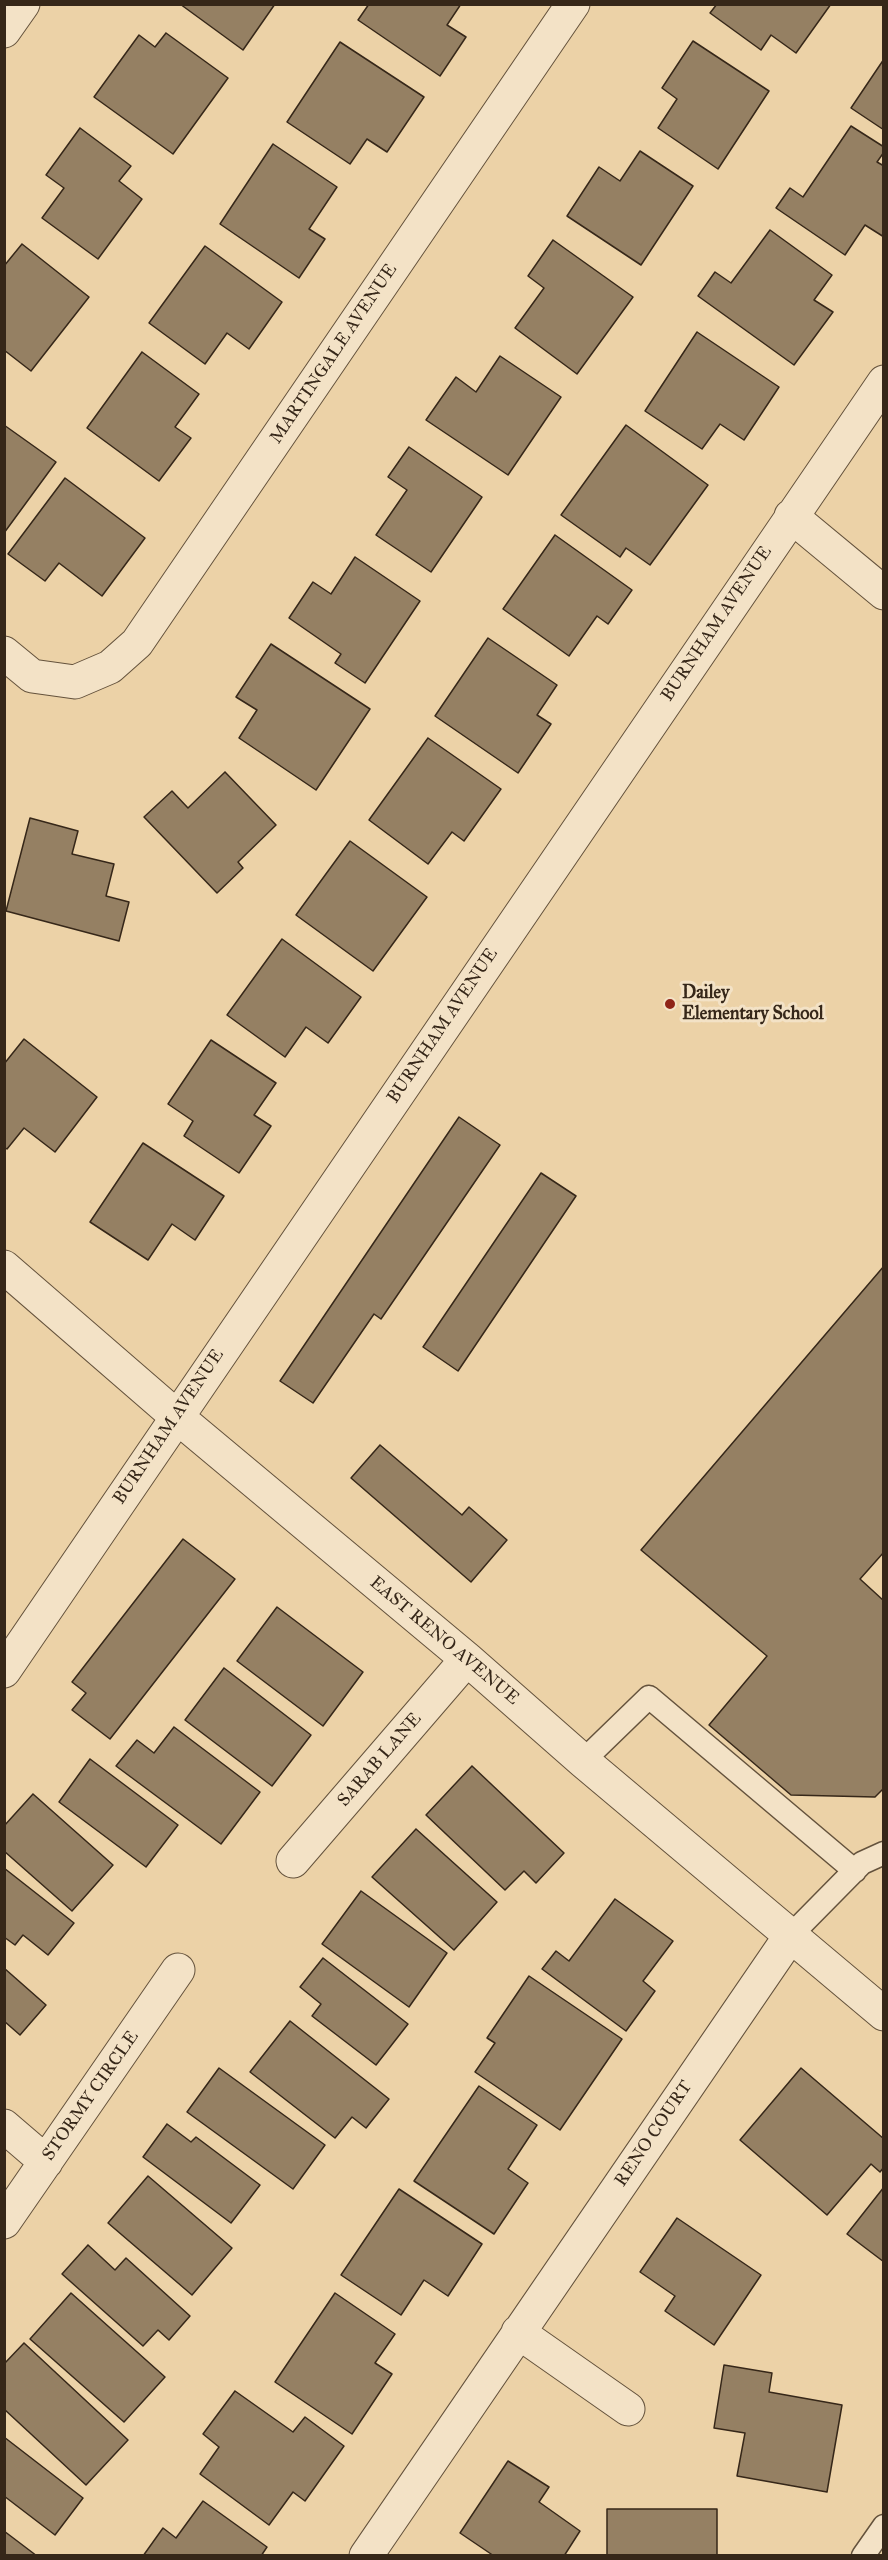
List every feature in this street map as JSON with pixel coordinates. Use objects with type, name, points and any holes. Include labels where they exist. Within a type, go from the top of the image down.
[{"type":"street","points":[[4,31],[23,4]]},
{"type":"street","name":"MARTINGALE AVENUE","points":[[4,653],[32,676],[75,682],[110,667],[137,643],[573,4]]},
{"type":"street","name":"BURNHAM AVENUE","points":[[4,1671],[884,382]]},
{"type":"street","points":[[791,516],[884,592]]},
{"type":"street","name":"EAST RENO AVENUE","points":[[4,1267],[176,1416],[467,1659],[583,1761],[884,2014]]},
{"type":"street","name":"SARAB LANE","points":[[293,1861],[467,1659]]},
{"type":"street","name":"RENO COURT","points":[[366,2556],[791,1935]]},
{"type":"street","name":"STORMY CIRCLE","points":[[4,2222],[178,1970]]},
{"type":"street","points":[[4,2126],[46,2162]]},
{"type":"street","points":[[518,2332],[628,2409]]},
{"type":"lane","points":[[583,1761],[649,1696],[872,1864],[791,1935]]},
{"type":"lane","points":[[863,2556],[884,2526]]},
{"type":"building","points":[[180,4],[275,4],[243,50]]},
{"type":"building","points":[[369,4],[461,4],[447,25],[466,37],[440,76],[358,20]]},
{"type":"building","points":[[717,4],[831,4],[796,53],[771,35],[761,50],[710,13]]},
{"type":"building","points":[[166,33],[228,78],[173,154],[94,97],[139,35],[155,47]]},
{"type":"building","points":[[693,41],[769,91],[718,169],[658,128],[677,99],[662,88]]},
{"type":"building","points":[[340,42],[424,97],[387,152],[367,139],[350,164],[287,122]]},
{"type":"building","points":[[884,59],[884,130],[851,108]]},
{"type":"building","points":[[851,126],[884,147],[884,152],[877,162],[884,166],[884,237],[865,225],[845,255],[776,208],[790,188],[803,197]]},
{"type":"building","points":[[80,128],[131,166],[119,181],[142,199],[98,259],[42,218],[64,188],[46,175]]},
{"type":"building","points":[[273,144],[337,187],[309,229],[325,239],[299,278],[220,224]]},
{"type":"building","points":[[640,151],[693,186],[641,265],[567,216],[599,167],[620,181]]},
{"type":"building","points":[[770,230],[832,275],[814,300],[833,312],[794,365],[698,296],[715,272],[731,283]]},
{"type":"building","points":[[553,240],[633,297],[577,374],[515,328],[544,288],[528,276]]},
{"type":"building","points":[[22,244],[89,297],[31,371],[4,350],[4,266]]},
{"type":"building","points":[[205,246],[282,302],[249,349],[227,333],[205,364],[149,323]]},
{"type":"building","points":[[697,332],[779,387],[744,440],[720,424],[702,449],[645,411]]},
{"type":"building","points":[[142,352],[199,394],[175,427],[191,438],[159,481],[87,428]]},
{"type":"building","points":[[500,356],[561,397],[508,475],[426,420],[456,377],[476,392]]},
{"type":"building","points":[[4,425],[56,462],[4,533]]},
{"type":"building","points":[[626,425],[708,485],[650,565],[626,548],[620,557],[561,515]]},
{"type":"building","points":[[409,447],[482,497],[431,572],[376,535],[407,490],[388,477]]},
{"type":"building","points":[[65,478],[145,538],[102,596],[59,563],[45,581],[8,554]]},
{"type":"building","points":[[555,535],[632,590],[608,624],[597,616],[569,656],[503,609]]},
{"type":"building","points":[[355,557],[420,601],[365,683],[335,663],[341,654],[289,618],[313,582],[331,594]]},
{"type":"building","points":[[488,638],[557,685],[537,715],[551,724],[518,773],[435,716]]},
{"type":"building","points":[[271,644],[370,709],[316,790],[239,738],[257,710],[236,697]]},
{"type":"building","points":[[428,738],[501,789],[464,841],[452,832],[428,864],[369,820]]},
{"type":"building","points":[[225,772],[276,825],[238,862],[243,868],[217,893],[144,817],[172,791],[188,808]]},
{"type":"building","points":[[30,818],[78,831],[72,854],[114,864],[106,896],[129,902],[119,941],[6,911]]},
{"type":"building","points":[[350,841],[427,897],[373,971],[296,915]]},
{"type":"building","points":[[282,939],[361,997],[328,1043],[306,1027],[285,1057],[227,1015]]},
{"type":"building","points":[[24,1039],[97,1097],[55,1152],[24,1128],[7,1149],[4,1147],[4,1064]]},
{"type":"building","points":[[211,1040],[276,1083],[254,1115],[271,1126],[239,1173],[184,1136],[193,1121],[168,1104]]},
{"type":"building","points":[[459,1117],[500,1145],[381,1319],[374,1314],[313,1403],[280,1381]]},
{"type":"building","points":[[143,1143],[224,1196],[195,1240],[172,1224],[148,1260],[90,1222]]},
{"type":"building","points":[[541,1173],[576,1196],[458,1371],[423,1347]]},
{"type":"building","points":[[884,1266],[884,1552],[860,1579],[884,1601],[884,1788],[875,1797],[791,1795],[709,1725],[767,1656],[641,1550]]},
{"type":"building","points":[[380,1445],[462,1515],[469,1507],[507,1540],[471,1582],[351,1478]]},
{"type":"building","points":[[183,1539],[235,1579],[110,1739],[72,1710],[86,1693],[72,1682]]},
{"type":"building","points":[[277,1607],[363,1672],[323,1726],[237,1661]]},
{"type":"building","points":[[224,1668],[311,1735],[272,1786],[185,1720]]},
{"type":"building","points":[[174,1727],[260,1792],[221,1844],[116,1766],[137,1740],[154,1753]]},
{"type":"building","points":[[90,1759],[178,1825],[146,1867],[59,1802]]},
{"type":"building","points":[[472,1766],[564,1853],[536,1883],[524,1871],[505,1890],[426,1815]]},
{"type":"building","points":[[33,1794],[113,1865],[72,1911],[4,1851],[4,1826]]},
{"type":"building","points":[[416,1829],[497,1902],[454,1950],[372,1877]]},
{"type":"building","points":[[4,1868],[74,1923],[48,1955],[23,1935],[15,1945],[4,1937]]},
{"type":"building","points":[[361,1891],[447,1953],[409,2007],[322,1944]]},
{"type":"building","points":[[615,1899],[673,1941],[643,1981],[655,1991],[626,2031],[542,1969],[556,1951],[569,1961]]},
{"type":"building","points":[[323,1958],[408,2024],[376,2065],[312,2016],[321,2004],[300,1987]]},
{"type":"building","points":[[4,1968],[46,2005],[20,2035],[4,2021]]},
{"type":"building","points":[[529,1976],[622,2039],[560,2130],[475,2072],[495,2043],[487,2038]]},
{"type":"building","points":[[290,2021],[389,2099],[366,2128],[352,2117],[335,2138],[250,2072]]},
{"type":"building","points":[[219,2068],[325,2145],[293,2189],[187,2112]]},
{"type":"building","points":[[801,2068],[884,2139],[884,2167],[880,2172],[871,2164],[827,2215],[740,2140]]},
{"type":"building","points":[[479,2086],[537,2125],[508,2169],[528,2183],[494,2234],[414,2181]]},
{"type":"building","points":[[167,2124],[191,2142],[196,2137],[260,2185],[231,2223],[143,2157]]},
{"type":"building","points":[[148,2176],[232,2248],[192,2295],[108,2223]]},
{"type":"building","points":[[884,2187],[884,2262],[847,2234]]},
{"type":"building","points":[[399,2189],[482,2244],[448,2296],[424,2280],[401,2315],[341,2275]]},
{"type":"building","points":[[677,2218],[761,2275],[714,2345],[665,2311],[675,2296],[640,2272]]},
{"type":"building","points":[[88,2245],[115,2270],[126,2258],[190,2316],[169,2340],[158,2330],[143,2346],[62,2274]]},
{"type":"building","points":[[71,2293],[165,2377],[124,2422],[30,2339]]},
{"type":"building","points":[[335,2293],[395,2334],[375,2363],[392,2374],[352,2434],[275,2382]]},
{"type":"building","points":[[24,2343],[128,2440],[86,2485],[4,2409],[4,2364]]},
{"type":"building","points":[[724,2365],[772,2373],[769,2392],[842,2405],[827,2492],[737,2476],[745,2433],[714,2428]]},
{"type":"building","points":[[235,2391],[293,2432],[305,2417],[344,2446],[305,2501],[293,2492],[269,2525],[200,2474],[219,2447],[203,2434]]},
{"type":"building","points":[[4,2437],[83,2498],[55,2535],[4,2496]]},
{"type":"building","points":[[508,2461],[549,2487],[539,2502],[580,2531],[564,2556],[494,2556],[460,2533]]},
{"type":"building","points":[[203,2501],[267,2547],[261,2556],[143,2556],[163,2528],[176,2538]]},
{"type":"building","points":[[607,2509],[717,2509],[717,2556],[607,2556]]},
{"type":"building","points":[[4,2531],[37,2556],[4,2556]]},
{"type":"place","name":"Dailey Elementary School","points":[[670,1004]]}]
